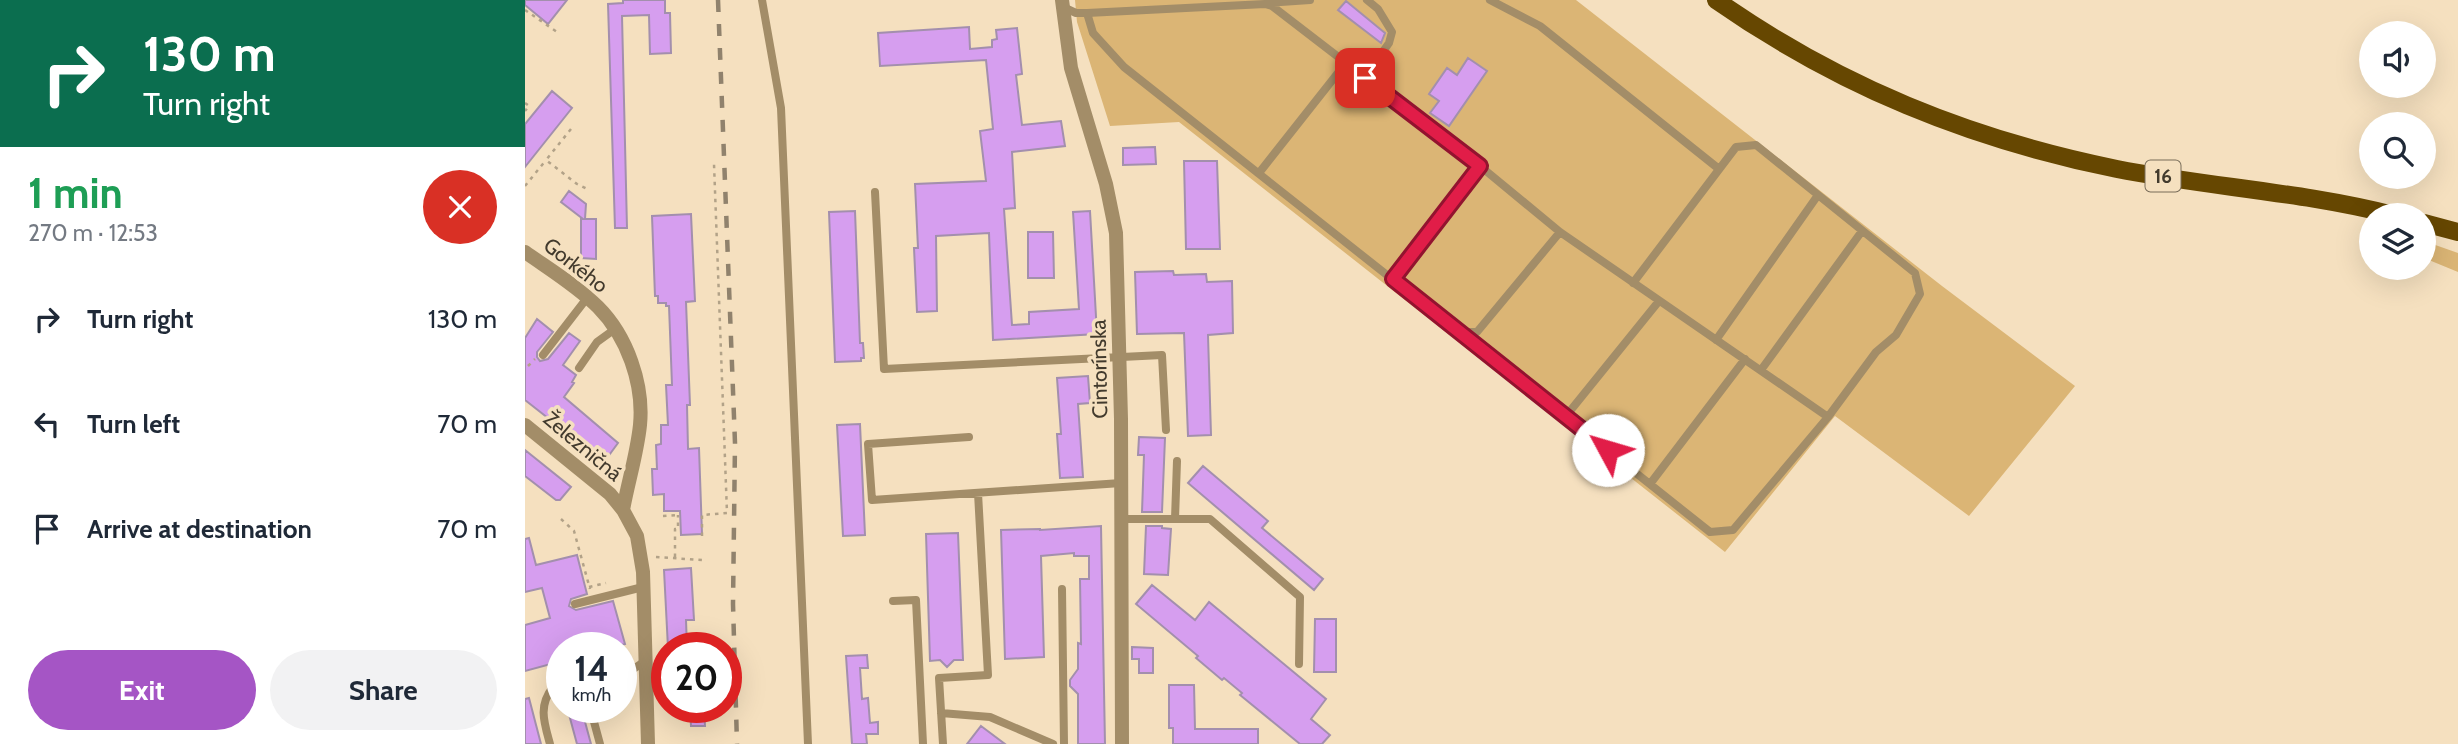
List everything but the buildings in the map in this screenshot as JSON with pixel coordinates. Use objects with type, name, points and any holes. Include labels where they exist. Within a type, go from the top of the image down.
[{"type":"main road","name":"16","points":[[1722,5],[1805,57],[1890,100],[1936,119],[2020,146],[2118,169],[2359,208]]},
{"type":"main road","points":[[2436,226],[2458,232]]},
{"type":"street","name":"Cintorínska","points":[[1063,4],[1071,68],[1106,184],[1116,233],[1122,519],[1122,744]]},
{"type":"street","name":"Gorkého","points":[[525,252],[598,307],[625,345],[634,369],[641,423],[623,510]]},
{"type":"street","name":"Železničná","points":[[525,425],[596,481],[623,510],[637,536],[643,587],[648,744]]},
{"type":"lane","points":[[762,0],[781,108],[808,744]]},
{"type":"lane","points":[[1063,4],[1076,13],[1087,13],[1310,0]]},
{"type":"lane","points":[[1365,78],[1389,43],[1392,32],[1378,9],[1367,0]]},
{"type":"lane","points":[[1490,0],[1540,26],[1719,169]]},
{"type":"lane","points":[[1264,2],[1287,16],[1345,64],[1480,166],[1560,232],[1828,417]]},
{"type":"lane","points":[[1087,13],[1093,33],[1124,66],[1710,532],[1733,530],[1828,417],[1875,352],[1896,335],[1920,294],[1915,273],[1756,145],[1736,147],[1633,283]]},
{"type":"lane","points":[[1259,173],[1345,64]]},
{"type":"lane","points":[[1393,279],[1480,166]]},
{"type":"lane","points":[[875,192],[884,369],[1162,355],[1166,429]]},
{"type":"lane","points":[[1716,340],[1818,195]]},
{"type":"lane","points":[[1761,370],[1862,231]]},
{"type":"lane","points":[[1459,332],[1477,332],[1560,232]]},
{"type":"lane","points":[[543,355],[587,298]]},
{"type":"lane","points":[[1566,416],[1659,301]]},
{"type":"lane","points":[[579,368],[597,342],[615,329]]},
{"type":"lane","points":[[1650,484],[1745,359]]},
{"type":"lane","points":[[969,437],[868,444],[872,500],[1121,484]]},
{"type":"lane","points":[[1175,519],[1177,461]]},
{"type":"lane","points":[[943,744],[939,678],[988,675],[978,493]]},
{"type":"lane","points":[[1122,519],[1210,519],[1300,597],[1299,664]]},
{"type":"lane","points":[[575,604],[643,587]]},
{"type":"lane","points":[[1062,589],[1064,744]]},
{"type":"lane","points":[[893,601],[916,600],[923,744]]},
{"type":"lane","points":[[637,667],[645,661]]},
{"type":"lane","points":[[546,699],[542,713],[550,744]]},
{"type":"lane","points":[[941,713],[990,717],[1053,744]]},
{"type":"lane","points":[[594,723],[600,744]]},
{"type":"path","points":[[525,10],[560,34]]},
{"type":"path","points":[[525,103],[529,106],[525,111]]},
{"type":"path","points":[[525,186],[571,129]]},
{"type":"path","points":[[546,160],[576,184],[589,190]]},
{"type":"path","points":[[702,536],[701,515],[727,513],[714,164]]},
{"type":"path","points":[[663,516],[679,515],[678,529],[675,529],[675,559]]},
{"type":"path","points":[[561,519],[574,531],[593,599]]},
{"type":"path","points":[[656,557],[702,560]]},
{"type":"shaded area","points":[[1075,0],[1576,0],[1942,286],[2075,386],[1969,516],[1835,416],[1725,552],[1179,122],[1110,126],[1077,22]]},
{"type":"shaded area","points":[[2436,245],[2458,253],[2458,272],[2436,263]]},
{"type":"railway","points":[[718,0],[735,443],[733,604],[737,744]]},
{"type":"route","points":[[1365,78],[1480,166],[1393,279],[1608,450]]}]
